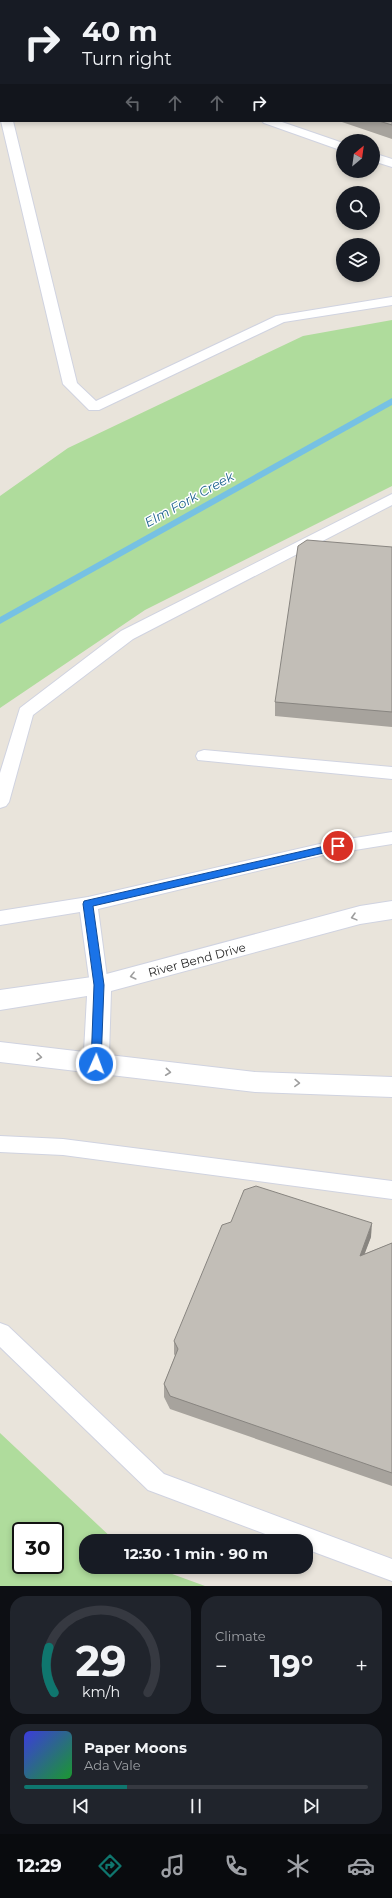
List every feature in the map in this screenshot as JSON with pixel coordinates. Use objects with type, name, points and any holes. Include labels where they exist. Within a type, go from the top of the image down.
[{"type":"street","name":"River Bend Drive","points":[[0,1000],[99,985],[360,915],[392,910]]},
{"type":"street","points":[[96,1064],[99,985]]},
{"type":"street","points":[[0,1052],[254,1082],[392,1087]]},
{"type":"lane","points":[[7,122],[70,384],[94,407],[281,319],[392,301]]},
{"type":"lane","points":[[271,122],[336,144]]},
{"type":"lane","points":[[380,159],[392,163]]},
{"type":"lane","points":[[0,802],[26,712],[127,635],[392,499]]},
{"type":"lane","points":[[204,756],[392,773]]},
{"type":"lane","points":[[0,918],[88,904],[324,849],[392,838]]},
{"type":"lane","points":[[88,904],[99,985]]},
{"type":"lane","points":[[0,1144],[63,1147],[392,1190]]},
{"type":"lane","points":[[0,1333],[156,1482],[392,1570]]},
{"type":"green space","points":[[392,320],[392,486],[145,610],[0,708],[0,496],[68,448],[303,336]]},
{"type":"green space","points":[[0,1433],[108,1534],[79,1534],[79,1574],[172,1574],[205,1586],[0,1586]]},
{"type":"building","points":[[382,122],[392,122],[392,125]]},
{"type":"building","points":[[307,540],[392,547],[392,712],[275,702],[298,546]]},
{"type":"building","points":[[256,1186],[372,1223],[360,1256],[392,1243],[392,1473],[170,1396],[164,1384],[178,1349],[174,1341],[222,1225],[231,1222],[244,1190]]},
{"type":"waterway","name":"Elm Fork Creek","points":[[0,621],[392,401]]},
{"type":"route","points":[[96,1064],[99,985],[97,958],[88,904],[338,846]]}]
